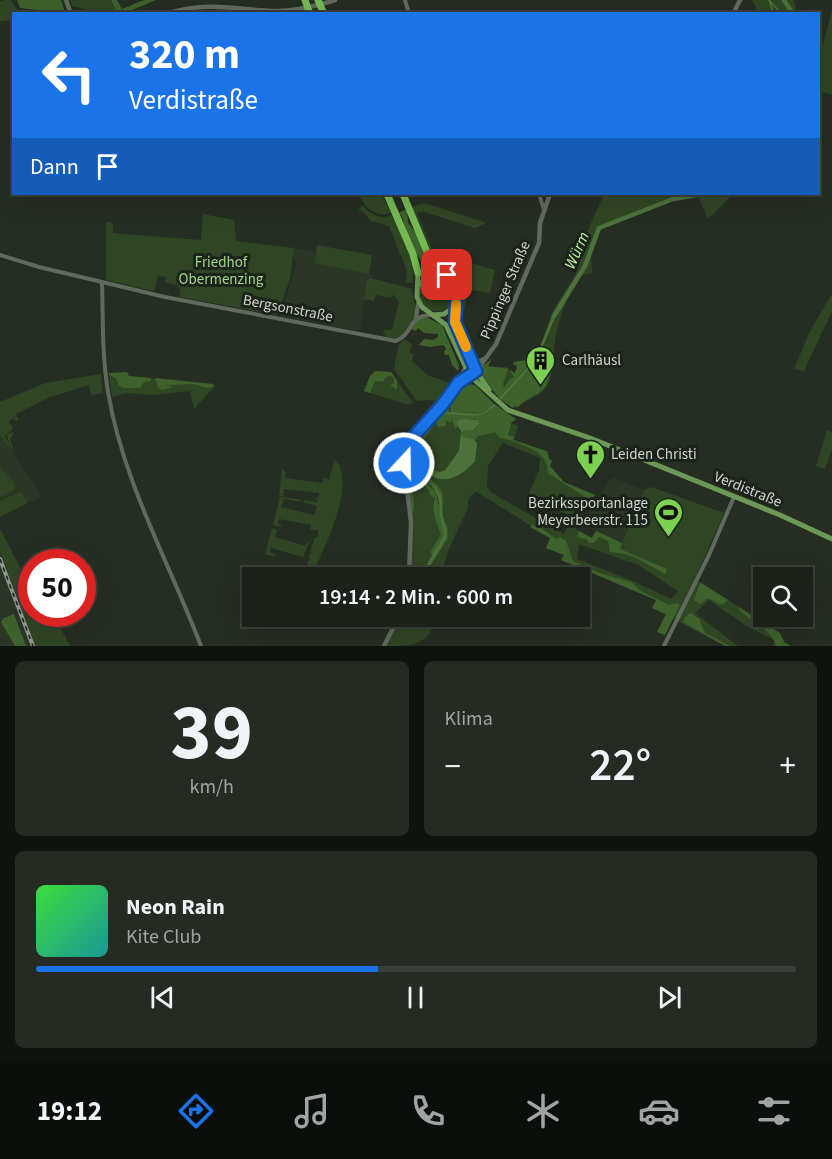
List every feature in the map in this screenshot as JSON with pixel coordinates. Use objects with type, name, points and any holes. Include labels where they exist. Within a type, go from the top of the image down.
[{"type":"highway","points":[[387,195],[413,254],[418,273]]},
{"type":"highway","points":[[403,195],[427,252],[438,268]]},
{"type":"main road","points":[[171,12],[209,5],[259,10],[296,10],[335,0]]},
{"type":"main road","name":"Pippinger Straße","points":[[458,383],[476,371],[496,344],[539,243],[540,223],[550,195]]},
{"type":"main road","points":[[438,268],[447,275]]},
{"type":"main road","points":[[418,273],[418,302]]},
{"type":"main road","points":[[417,287],[429,275],[438,273],[447,275]]},
{"type":"main road","name":"Verdistraße","points":[[447,275],[457,287],[455,322],[476,371],[498,402],[512,412],[576,432],[832,539]]},
{"type":"main road","name":"Verdistraße","points":[[418,302],[446,325],[465,369],[491,394]]},
{"type":"main road","points":[[432,315],[449,312],[456,304]]},
{"type":"main road","name":"Pippinger Straße","points":[[409,567],[411,522],[404,463],[405,453],[414,436],[443,404],[465,369],[484,359]]},
{"type":"main road","points":[[384,646],[394,627]]},
{"type":"street","points":[[539,195],[544,210]]},
{"type":"street","name":"Bergsonstraße","points":[[0,255],[39,267],[196,303],[396,341],[402,338],[416,318]]},
{"type":"street","points":[[102,282],[104,363],[117,435],[152,533],[201,646]]},
{"type":"street","points":[[416,318],[418,302]]},
{"type":"street","points":[[416,318],[422,315],[432,315]]},
{"type":"street","points":[[664,646],[709,555],[734,497]]},
{"type":"shaded area","points":[[17,0],[61,0],[65,12],[56,12],[20,8]]},
{"type":"shaded area","points":[[111,0],[117,0],[122,9],[144,0],[156,0],[127,12],[117,12]]},
{"type":"shaded area","points":[[407,209],[408,223],[418,236],[428,268],[416,253],[402,216],[398,213]]},
{"type":"shaded area","points":[[294,248],[315,251],[314,263],[374,275],[367,282],[360,331],[280,316],[296,266],[293,256]]},
{"type":"shaded area","points":[[554,312],[557,313],[543,346],[550,355],[550,369],[541,374],[529,369],[501,400],[499,398],[531,363]]},
{"type":"shaded area","points":[[426,317],[442,325],[459,366],[458,371],[452,365],[449,355],[445,355],[446,348],[443,345],[430,347],[419,345],[424,339],[433,340],[438,337],[438,334],[424,333],[418,328],[416,331],[410,329],[417,319]]},
{"type":"shaded area","points":[[492,359],[488,366],[508,369],[503,384],[504,388],[514,377],[510,370],[515,373],[517,366],[513,364],[514,362],[525,360],[528,366],[499,398],[483,376],[481,367]]},
{"type":"shaded area","points":[[529,369],[537,372],[550,369],[549,378],[540,392],[513,408],[501,400]]},
{"type":"shaded area","points":[[375,371],[391,372],[397,380],[397,389],[390,386],[394,383],[394,378],[391,376],[386,377],[383,382],[375,381],[370,393],[364,391],[370,376]]},
{"type":"shaded area","points":[[127,372],[129,376],[151,378],[151,381],[144,382],[140,388],[124,388],[119,386],[116,378],[109,375],[109,373]]},
{"type":"shaded area","points":[[155,378],[213,384],[213,387],[205,388],[193,384],[166,385],[172,387],[162,390],[158,387]]},
{"type":"shaded area","points":[[475,385],[494,404],[483,413],[451,412],[449,400],[459,386]]},
{"type":"shaded area","points":[[494,404],[496,405],[489,411],[476,416],[439,416],[421,433],[413,448],[413,464],[417,471],[435,487],[440,494],[447,533],[446,539],[429,567],[426,567],[444,534],[438,497],[434,488],[414,470],[410,464],[412,446],[425,426],[438,414],[483,413]]},
{"type":"shaded area","points":[[496,405],[516,419],[511,423],[508,435],[514,437],[513,440],[547,451],[552,461],[550,466],[564,482],[595,495],[574,528],[571,527],[584,498],[548,473],[546,462],[541,456],[524,446],[500,438],[495,432],[478,436],[475,440],[463,438],[461,435],[463,430],[472,431],[479,425],[475,419],[459,420],[458,427],[455,428],[451,417],[451,423],[446,420],[446,426],[438,427],[435,423],[420,444],[417,456],[421,469],[442,492],[443,512],[436,489],[413,463],[412,450],[439,416],[483,414]]},
{"type":"shaded area","points":[[443,408],[449,409],[449,412],[436,415]]},
{"type":"shaded area","points":[[436,415],[410,449],[411,466],[436,493],[444,533],[433,554],[430,553],[441,534],[433,508],[435,498],[421,483],[418,483],[413,493],[414,511],[412,511],[406,463],[407,455],[414,439]]},
{"type":"shaded area","points":[[459,420],[477,420],[480,423],[472,431],[465,430],[461,433],[463,437],[473,439],[477,443],[475,461],[453,478],[434,477],[428,472],[429,470],[440,472],[445,470],[459,451],[461,431],[457,424]]},
{"type":"shaded area","points":[[0,434],[42,495],[34,501],[27,503],[20,491],[0,501]]},
{"type":"shaded area","points":[[409,440],[404,450],[405,483],[386,479],[389,466],[395,466],[401,444]]},
{"type":"shaded area","points":[[612,477],[644,490],[622,543],[596,531],[598,529],[584,520]]},
{"type":"shaded area","points":[[444,515],[448,529],[447,540],[429,567],[446,539]]},
{"type":"shaded area","points":[[532,525],[541,528],[556,539],[560,537],[566,541],[573,561],[586,567],[578,567],[561,560],[564,555],[546,548],[550,538],[530,527]]},
{"type":"shaded area","points":[[579,531],[592,538],[596,531],[622,543],[620,549],[667,569],[665,574],[636,558],[610,552],[608,541],[599,537],[594,543],[589,543],[586,539],[577,537]]},
{"type":"shaded area","points":[[0,551],[18,598],[18,627],[28,627],[35,646],[0,646]]},
{"type":"shaded area","points":[[590,569],[631,582],[641,591],[669,605],[677,603],[680,605],[665,635],[657,632],[666,614],[652,608],[656,600],[590,572]]},
{"type":"shaded area","points":[[700,583],[728,600],[722,605],[708,598],[700,604],[694,600]]},
{"type":"shaded area","points":[[737,606],[753,616],[753,621],[747,616]]},
{"type":"shaded area","points":[[691,613],[699,619],[705,633],[730,646],[725,646],[683,622],[685,617]]},
{"type":"shaded area","points":[[14,614],[26,646],[15,646],[1,622],[4,618]]},
{"type":"shaded area","points":[[761,627],[770,627],[780,633],[784,642],[791,646],[776,646]]},
{"type":"green space","points":[[11,0],[18,12],[12,12],[12,20],[0,21],[0,2]]},
{"type":"green space","points":[[71,0],[111,0],[117,12],[97,12],[72,6]]},
{"type":"green space","points":[[752,0],[793,0],[796,8],[794,12],[758,12]]},
{"type":"green space","points":[[832,11],[832,95],[820,91],[820,54]]},
{"type":"green space","points":[[359,195],[382,195],[391,213],[375,213],[367,207]]},
{"type":"green space","points":[[604,195],[732,195],[708,219],[698,196],[673,199],[605,224],[595,234],[591,254],[592,273],[581,275],[568,298],[555,340],[551,376],[547,386],[541,393],[517,408],[511,406],[489,386],[481,367],[506,367],[518,376],[541,357],[545,346],[541,343],[553,310],[576,274],[579,262],[571,261],[570,257],[577,259],[580,257],[572,251],[577,250],[582,254],[587,232]]},
{"type":"green space","points":[[428,204],[487,223],[475,228],[425,212],[417,213],[436,259],[443,263],[449,257],[495,270],[490,293],[470,290],[460,322],[458,313],[463,299],[463,289],[459,279],[439,265],[428,250],[412,207]]},
{"type":"green space","points":[[363,206],[376,216],[392,215],[411,257],[412,283],[406,283],[407,271],[389,226],[371,221],[362,211],[358,210]]},
{"type":"green space","name":"Friedhof Obermenzing","points":[[203,214],[234,220],[236,241],[294,248],[290,279],[277,315],[180,297],[177,285],[165,282],[166,277],[158,276],[154,291],[106,280],[106,222],[113,223],[113,233],[201,240]]},
{"type":"green space","points":[[317,245],[372,255],[369,274],[314,263]]},
{"type":"green space","points":[[437,275],[450,280],[455,293],[450,306],[437,311],[424,306],[419,293],[424,280]]},
{"type":"green space","points":[[371,278],[412,289],[416,309],[415,317],[398,339],[386,337],[383,330],[392,330],[399,302],[392,294],[391,298],[376,295],[374,301],[364,299],[367,281]]},
{"type":"green space","points":[[832,294],[832,311],[804,371],[794,369],[810,331]]},
{"type":"green space","points":[[404,339],[412,344],[409,353],[413,354],[412,361],[427,375],[453,384],[441,401],[417,401],[394,369],[398,346]]},
{"type":"green space","points":[[375,371],[391,372],[413,403],[406,404],[364,391],[370,376]]},
{"type":"green space","points":[[101,374],[103,393],[91,395],[89,385],[50,397],[16,414],[19,420],[16,421],[13,418],[9,422],[13,428],[7,434],[14,432],[10,440],[16,454],[9,444],[7,435],[5,436],[13,453],[0,435],[0,402],[45,383]]},
{"type":"green space","points":[[109,375],[216,385],[194,409],[190,391],[152,395],[126,393],[112,397]]},
{"type":"green space","points":[[475,385],[498,407],[516,419],[511,423],[518,426],[514,440],[548,452],[549,459],[552,461],[550,466],[564,482],[595,495],[574,528],[591,538],[596,531],[622,543],[644,490],[651,487],[724,513],[695,579],[753,616],[753,627],[771,627],[780,633],[784,642],[791,646],[773,646],[774,640],[745,625],[709,600],[695,613],[738,646],[725,646],[652,608],[656,600],[590,572],[590,567],[578,567],[561,560],[564,555],[546,548],[550,538],[477,492],[469,500],[468,508],[448,551],[443,567],[410,567],[412,520],[408,451],[421,430],[459,386]],"holes":[[[503,443],[540,458],[539,470],[527,498],[572,516],[564,534],[492,493],[487,487],[488,466]],[[579,544],[638,565],[678,591],[671,599],[577,559]]]},
{"type":"green space","points":[[827,430],[832,432],[832,449],[825,469],[816,466]]},
{"type":"green space","points":[[335,460],[341,471],[343,484],[341,500],[330,534],[315,567],[308,567],[307,561],[310,558],[308,557],[312,552],[310,551],[313,547],[311,546],[313,540],[318,536],[318,530],[310,530],[311,525],[279,519],[277,524],[282,525],[281,527],[273,525],[280,497],[299,499],[302,502],[284,499],[281,507],[314,515],[317,506],[305,503],[303,500],[317,502],[314,498],[318,499],[319,493],[284,489],[283,495],[287,497],[279,496],[282,469],[286,472],[285,478],[322,483],[323,478],[289,472],[329,479]]},
{"type":"green space","points":[[0,468],[14,482],[15,489],[0,497]]},
{"type":"green space","points":[[21,491],[27,503],[0,517],[0,501]]},
{"type":"green space","points":[[272,528],[277,530],[275,537],[306,546],[307,541],[309,542],[303,557],[271,548],[270,552],[276,554],[275,557],[265,554]]},
{"type":"green space","points":[[0,529],[18,563],[18,600],[0,551]]},
{"type":"green space","points":[[28,627],[60,627],[70,646],[35,646]]},
{"type":"green space","points":[[395,627],[433,627],[424,639],[418,642],[404,646],[386,646]]},
{"type":"waterway","name":"Würm","points":[[769,0],[779,11]]},
{"type":"waterway","name":"Würm","points":[[769,0],[773,12]]},
{"type":"waterway","name":"Würm","points":[[784,0],[792,12]]},
{"type":"waterway","name":"Würm","points":[[554,316],[585,266],[599,228],[673,199],[697,195]]},
{"type":"railway","points":[[0,559],[33,646]]},
{"type":"slow traffic","points":[[456,304],[455,322],[466,347]]},
{"type":"place","name":"Carlhäusl","points":[[541,386]]},
{"type":"place","name":"Leiden Christi","points":[[590,480]]},
{"type":"place","name":"Bezirkssportanlage Meyerbeerstr. 115","points":[[669,538]]},
{"type":"route","points":[[404,463],[405,453],[414,436],[443,404],[458,383],[476,371],[455,322],[457,287],[447,275]]}]
